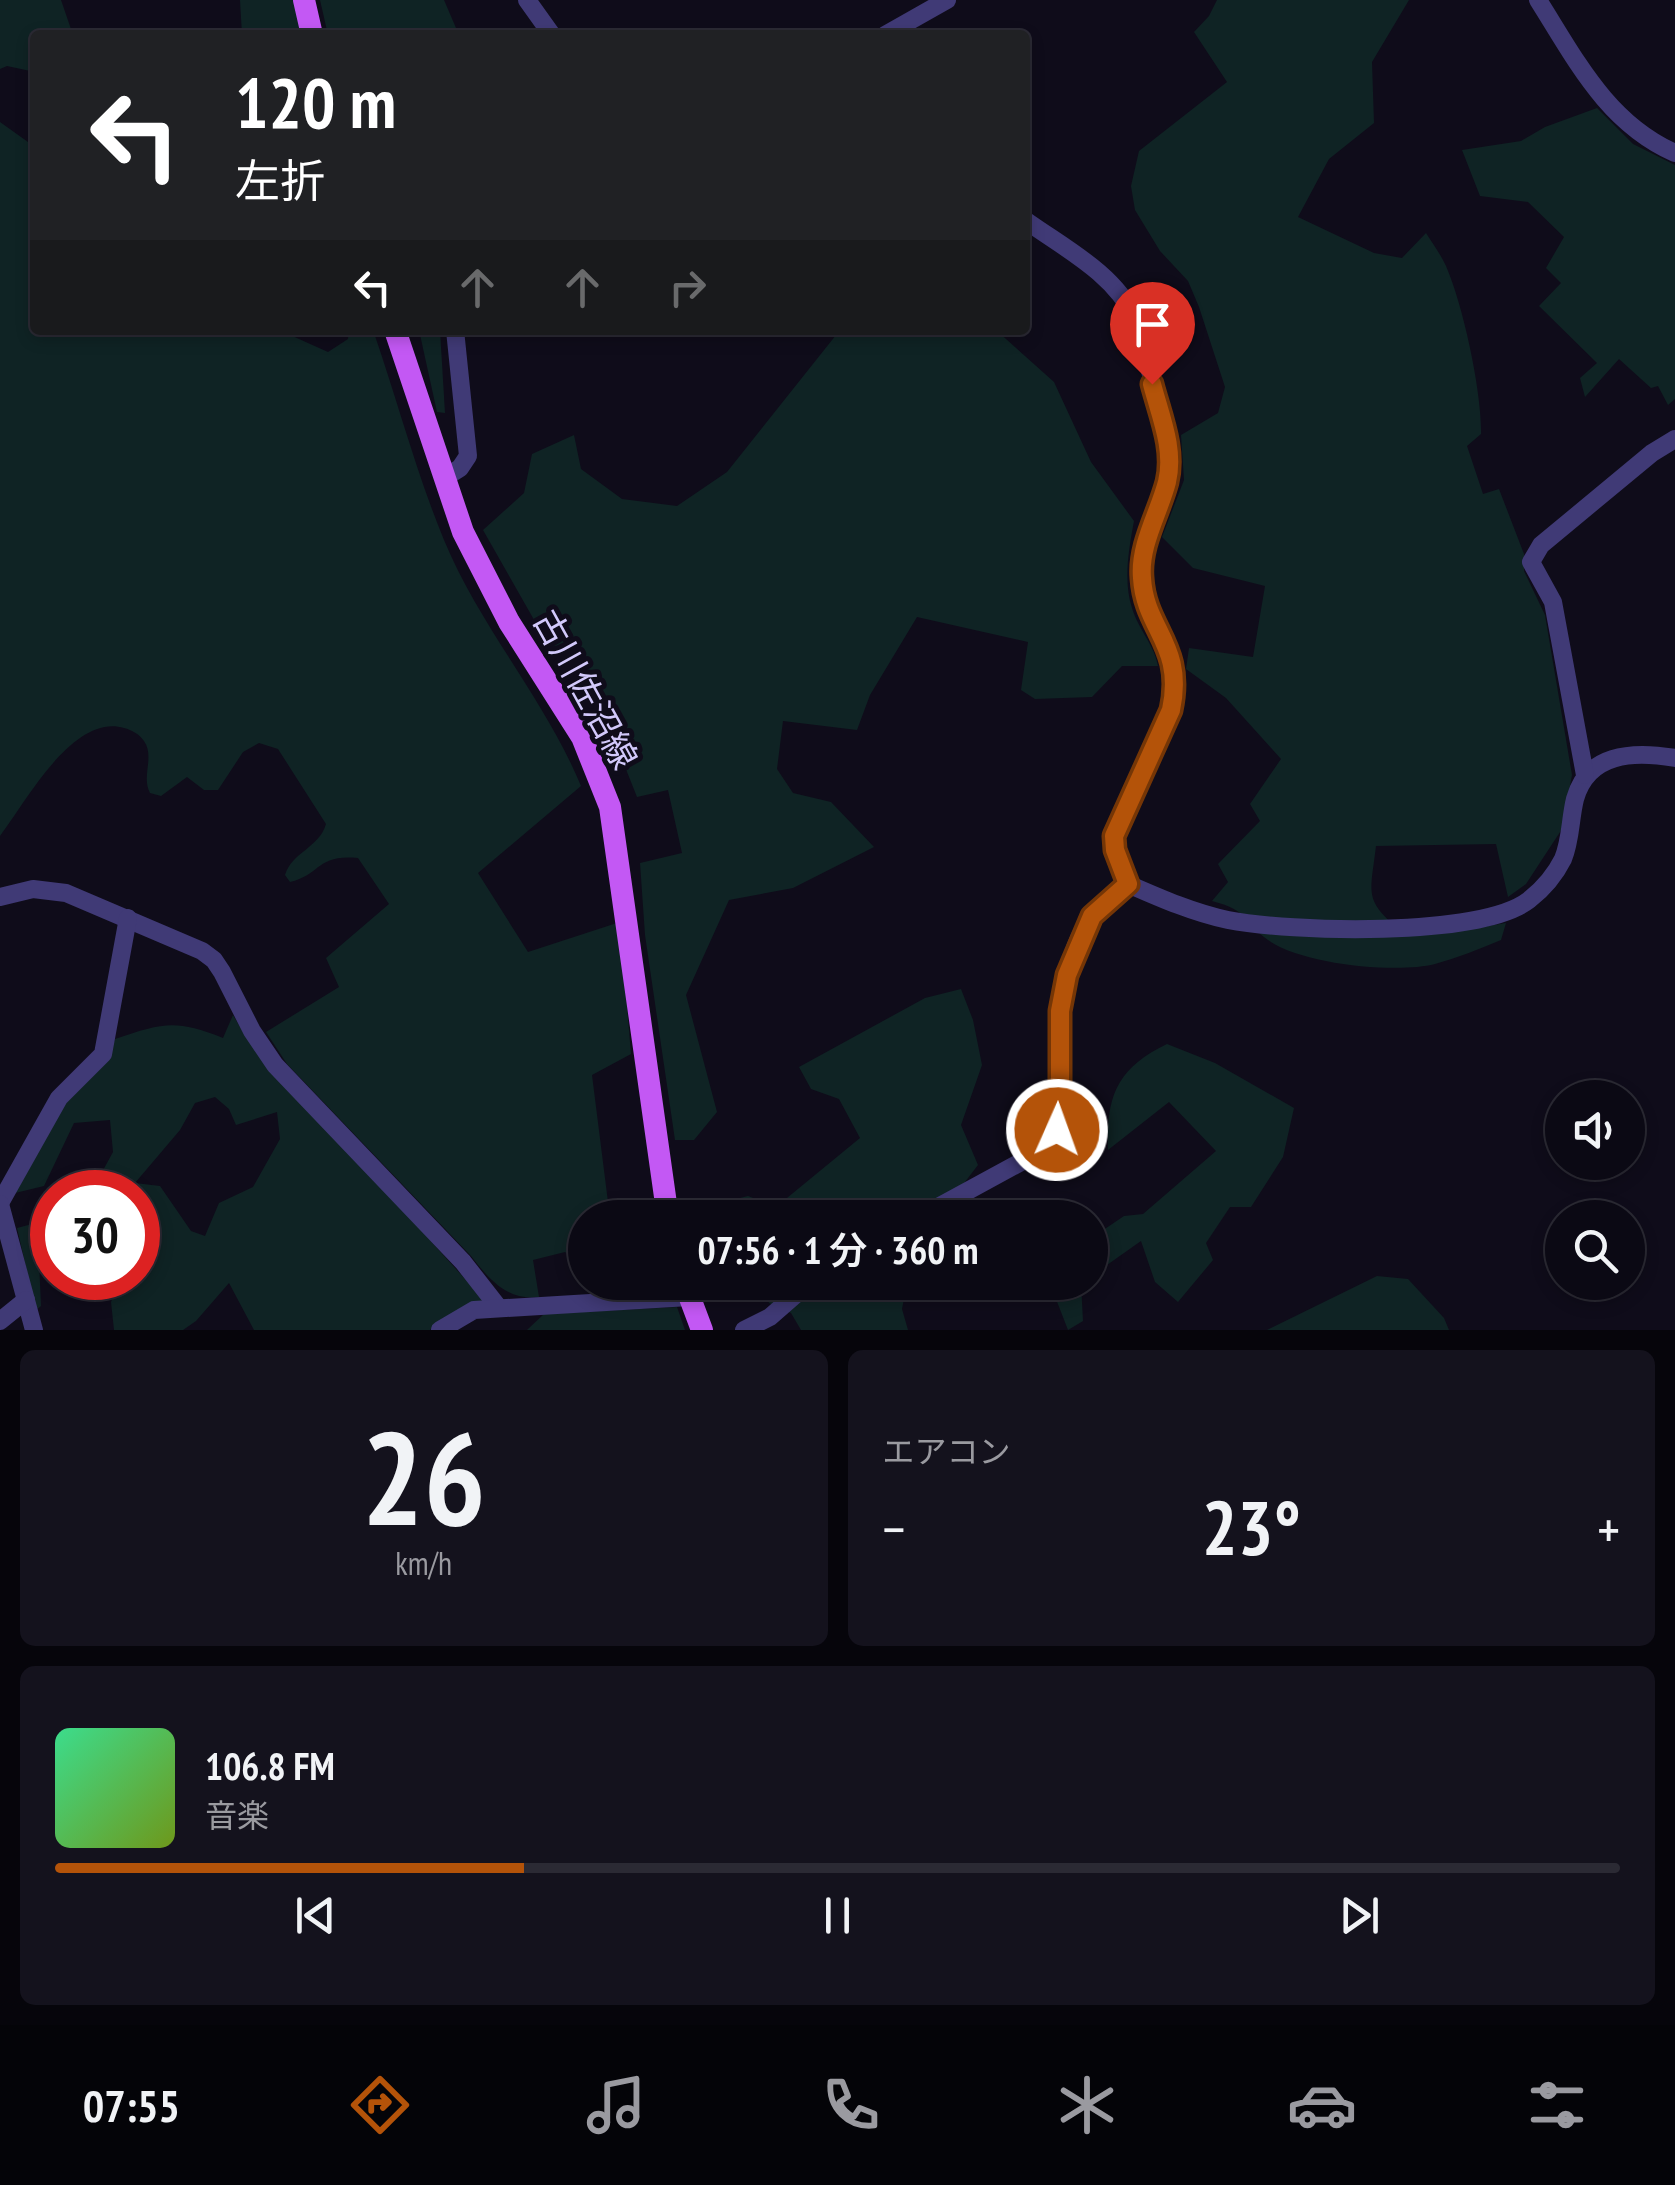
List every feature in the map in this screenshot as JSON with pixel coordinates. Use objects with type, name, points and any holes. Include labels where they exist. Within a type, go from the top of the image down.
[{"type":"main road","points":[[304,0],[311,30]]},
{"type":"main road","name":"古川佐沼線","points":[[397,335],[463,532],[489,588],[582,738],[610,807],[665,1200]]},
{"type":"main road","points":[[691,1300],[702,1330]]},
{"type":"street","points":[[528,0],[549,30]]},
{"type":"street","points":[[894,30],[948,0]]},
{"type":"street","points":[[1538,0],[1614,113],[1638,133],[1675,153]]},
{"type":"street","points":[[1030,224],[1117,288],[1135,318],[1169,449],[1167,481],[1143,554],[1142,582],[1173,662],[1174,694],[1171,710],[1114,836],[1115,850],[1128,884],[1210,916],[1249,922],[1369,928],[1484,919],[1524,903],[1556,871],[1564,857],[1575,799],[1585,775],[1553,602],[1531,562],[1541,545],[1652,453],[1675,439]]},
{"type":"street","points":[[444,478],[460,468],[468,456],[456,335]]},
{"type":"street","points":[[1585,775],[1613,758],[1629,754],[1675,758]]},
{"type":"street","points":[[951,1200],[1043,1150],[1052,1140],[1060,1118],[1060,1011],[1067,975],[1092,916],[1128,884]]},
{"type":"street","points":[[0,896],[33,889],[66,893],[183,940],[214,960],[275,1066],[462,1262],[499,1308]]},
{"type":"street","points":[[34,1330],[0,1203],[59,1098],[103,1054],[128,918]]},
{"type":"street","points":[[0,1321],[26,1300]]},
{"type":"street","points":[[440,1330],[474,1310],[583,1300]]},
{"type":"street","points":[[744,1330],[789,1300]]},
{"type":"green space","points":[[0,0],[61,0],[71,30],[30,30],[30,71],[7,66],[0,69]]},
{"type":"green space","points":[[240,0],[294,0],[300,30],[242,30]]},
{"type":"green space","points":[[320,0],[444,0],[457,30],[327,30]]},
{"type":"green space","points":[[1217,0],[1409,0],[1372,62],[1374,123],[1329,159],[1298,217],[1374,253],[1402,258],[1426,233],[1444,262],[1465,325],[1478,396],[1481,434],[1467,446],[1483,494],[1499,489],[1524,554],[1524,571],[1545,615],[1572,775],[1562,829],[1526,884],[1508,897],[1496,844],[1376,846],[1372,896],[1381,913],[1404,934],[1506,923],[1501,940],[1435,964],[1374,967],[1303,955],[1268,940],[1240,913],[1212,901],[1228,882],[1218,864],[1260,821],[1250,804],[1281,759],[1226,698],[1186,669],[1189,648],[1253,657],[1265,586],[1193,568],[1162,537],[1184,480],[1181,435],[1218,413],[1225,387],[1188,281],[1160,251],[1135,210],[1131,186],[1139,151],[1227,82],[1194,32]]},
{"type":"green space","points":[[1597,108],[1633,144],[1675,165],[1675,399],[1668,405],[1658,386],[1651,388],[1619,359],[1585,397],[1580,378],[1597,363],[1539,306],[1561,283],[1546,268],[1564,237],[1528,202],[1480,196],[1462,150],[1521,141],[1545,127]]},
{"type":"green space","points":[[0,122],[30,143],[30,335],[290,335],[328,352],[348,335],[375,335],[444,540],[581,786],[478,873],[528,952],[620,922],[631,1054],[592,1075],[608,1200],[568,1200],[568,1254],[533,1260],[539,1297],[517,1296],[492,1280],[287,1064],[266,1032],[339,987],[326,958],[389,904],[358,858],[334,859],[290,882],[285,875],[288,867],[318,839],[326,824],[278,749],[259,743],[243,752],[218,790],[204,790],[187,777],[161,796],[150,793],[148,787],[148,753],[142,739],[127,729],[105,727],[69,747],[37,783],[0,836]]},
{"type":"green space","points":[[420,335],[440,335],[445,413],[437,412]]},
{"type":"green space","points":[[836,335],[1002,335],[1054,382],[1091,462],[1134,521],[1128,564],[1129,598],[1158,666],[1122,666],[1092,697],[1035,699],[1021,690],[1028,642],[917,617],[870,695],[857,730],[783,721],[777,769],[793,793],[831,802],[874,847],[793,888],[729,900],[686,995],[717,1112],[694,1140],[675,1140],[645,935],[640,863],[682,853],[668,790],[637,797],[610,729],[554,655],[483,530],[524,493],[532,454],[574,435],[581,469],[622,499],[677,506],[727,472]]},
{"type":"green space","points":[[961,989],[973,1020],[982,1065],[961,1125],[978,1165],[951,1200],[785,1200],[860,1138],[839,1099],[811,1089],[799,1067],[925,998]]},
{"type":"green space","points":[[233,1015],[246,1037],[484,1300],[442,1319],[430,1330],[254,1330],[229,1283],[183,1330],[114,1330],[112,1300],[160,1300],[160,1186],[191,1231],[205,1236],[219,1203],[253,1187],[280,1139],[277,1112],[236,1125],[229,1109],[215,1097],[195,1103],[180,1130],[146,1170],[103,1170],[113,1152],[110,1120],[74,1123],[52,1170],[30,1170],[30,1189],[11,1194],[63,1104],[108,1060],[115,1039],[169,1025],[223,1038]]},
{"type":"green space","points":[[1167,1044],[1215,1063],[1294,1108],[1283,1157],[1251,1207],[1230,1207],[1206,1243],[1213,1260],[1178,1302],[1155,1282],[1141,1241],[1108,1264],[1108,1227],[1124,1216],[1143,1214],[1216,1151],[1169,1102],[1108,1150],[1109,1114],[1118,1086],[1136,1063]]},
{"type":"green space","points":[[30,1225],[30,1284],[17,1228]]},
{"type":"green space","points":[[1377,1276],[1408,1279],[1444,1318],[1449,1330],[1267,1330]]},
{"type":"green space","points":[[768,1300],[904,1300],[908,1330],[801,1330],[791,1313]]},
{"type":"green space","points":[[1056,1300],[1082,1300],[1083,1321],[1068,1330]]},
{"type":"green space","points":[[677,1307],[685,1330],[527,1330],[544,1314]]},
{"type":"route","points":[[1057,1130],[1063,989],[1092,916],[1128,884],[1114,836],[1171,710],[1174,694],[1173,662],[1142,582],[1143,554],[1170,465],[1152,384]]}]
